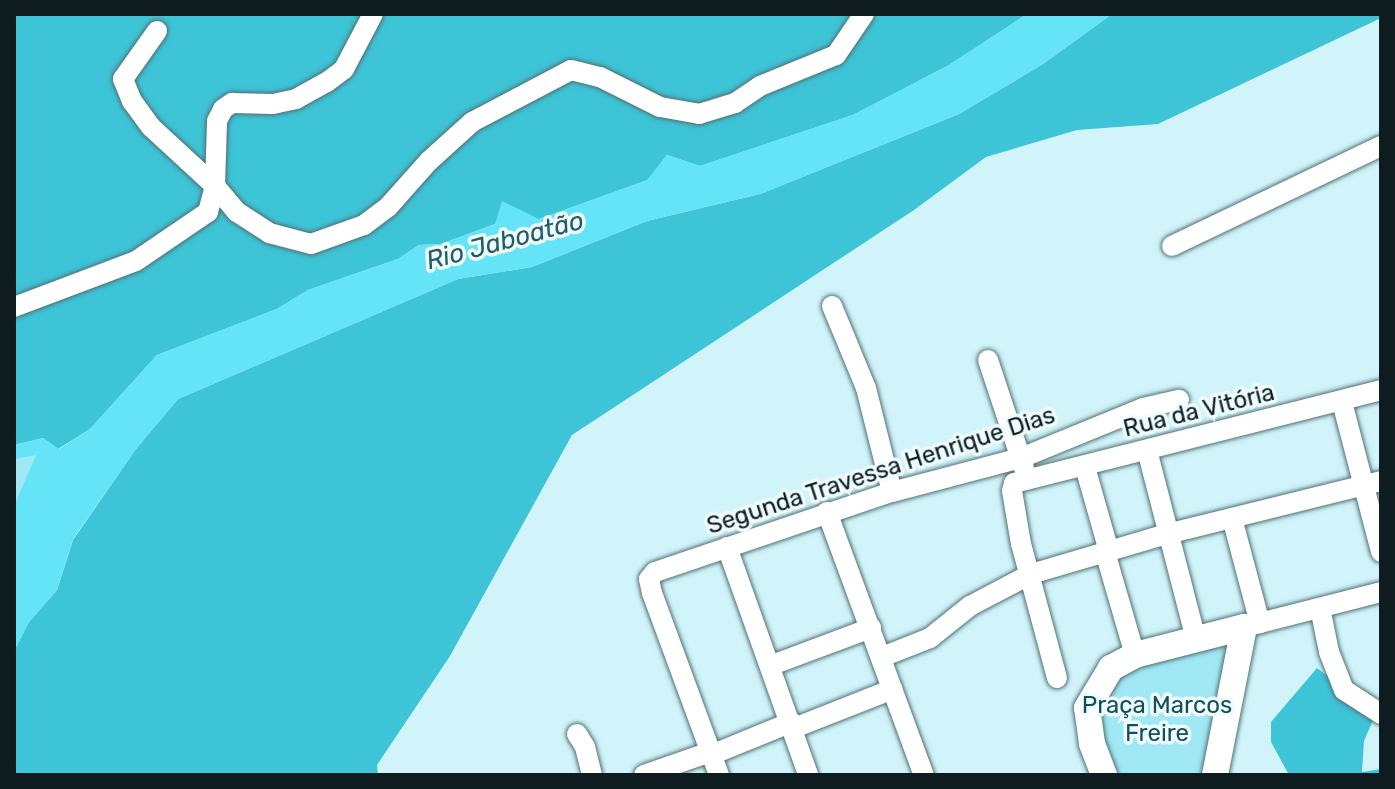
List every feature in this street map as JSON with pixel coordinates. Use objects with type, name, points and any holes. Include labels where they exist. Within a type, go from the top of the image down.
[{"type":"main road","points":[[1104,775],[1092,743],[1087,708],[1111,668],[1135,655],[1252,625],[1215,775]]},
{"type":"street","points":[[14,307],[136,261],[208,212],[215,186],[215,133],[223,109],[232,103],[273,104],[296,99],[327,82],[344,69],[373,14]]},
{"type":"street","points":[[157,31],[123,79],[132,101],[151,127],[215,186],[237,212],[269,233],[311,244],[364,225],[388,207],[429,161],[472,122],[571,70],[600,77],[660,107],[699,114],[735,103],[760,86],[836,55],[864,14]]},
{"type":"street","points":[[1172,246],[1381,146]]},
{"type":"street","points":[[832,306],[866,388],[892,492]]},
{"type":"street","points":[[988,360],[1028,479],[1014,483],[1012,491],[1057,678]]},
{"type":"street","name":"Rua da Vitória","points":[[1028,479],[1381,390]]},
{"type":"street","name":"Segunda Travessa Henrique Dias","points":[[710,753],[649,583],[659,570],[827,512],[1021,458],[1143,408],[1179,400]]},
{"type":"street","points":[[1342,402],[1372,483],[1381,552]]},
{"type":"street","points":[[1147,450],[1196,639]]},
{"type":"street","points":[[1085,467],[1135,655]]},
{"type":"street","points":[[882,657],[930,638],[970,606],[1031,574],[1167,534],[1372,483]]},
{"type":"street","points":[[827,512],[924,775]]},
{"type":"street","points":[[1232,518],[1252,625],[1381,592]]},
{"type":"street","points":[[727,547],[772,665],[808,773]]},
{"type":"street","points":[[1320,608],[1329,652],[1344,690],[1381,714]]},
{"type":"street","points":[[772,665],[871,628]]},
{"type":"street","points":[[644,775],[893,689]]},
{"type":"street","points":[[577,734],[585,747],[592,775]]},
{"type":"street","points":[[710,753],[719,775]]},
{"type":"green space","points":[[36,454],[16,505],[14,506],[14,459]]},
{"type":"green space","name":"Praça Marcos Freire","points":[[1234,636],[1203,775],[1120,775],[1102,740],[1100,714],[1103,698],[1119,673]]},
{"type":"shaded area","points":[[14,14],[1027,14],[949,65],[853,115],[700,166],[667,155],[648,180],[539,219],[495,224],[441,244],[419,245],[398,259],[308,290],[277,309],[157,355],[90,429],[58,449],[43,438],[14,445]]},
{"type":"shaded area","points":[[1112,14],[1381,14],[1381,18],[1158,124],[1077,130],[986,157],[914,210],[572,435],[450,656],[377,765],[378,775],[14,775],[14,651],[29,622],[57,590],[73,540],[136,449],[178,399],[458,279],[532,267],[647,221],[760,194],[959,114],[1043,64]]},
{"type":"shaded area","points":[[1317,668],[1376,713],[1364,741],[1362,772],[1381,769],[1381,775],[1289,775],[1271,742],[1271,722]]},
{"type":"water","name":"Rio Jaboatão","points":[[1027,14],[1112,14],[1043,64],[959,114],[760,194],[647,221],[532,267],[458,279],[178,399],[136,449],[73,539],[57,590],[29,622],[14,651],[14,506],[36,455],[14,459],[14,445],[43,438],[59,449],[90,429],[157,355],[277,309],[308,290],[398,259],[419,245],[441,244],[495,224],[502,201],[539,219],[647,180],[667,155],[700,166],[853,115],[949,65]]}]
